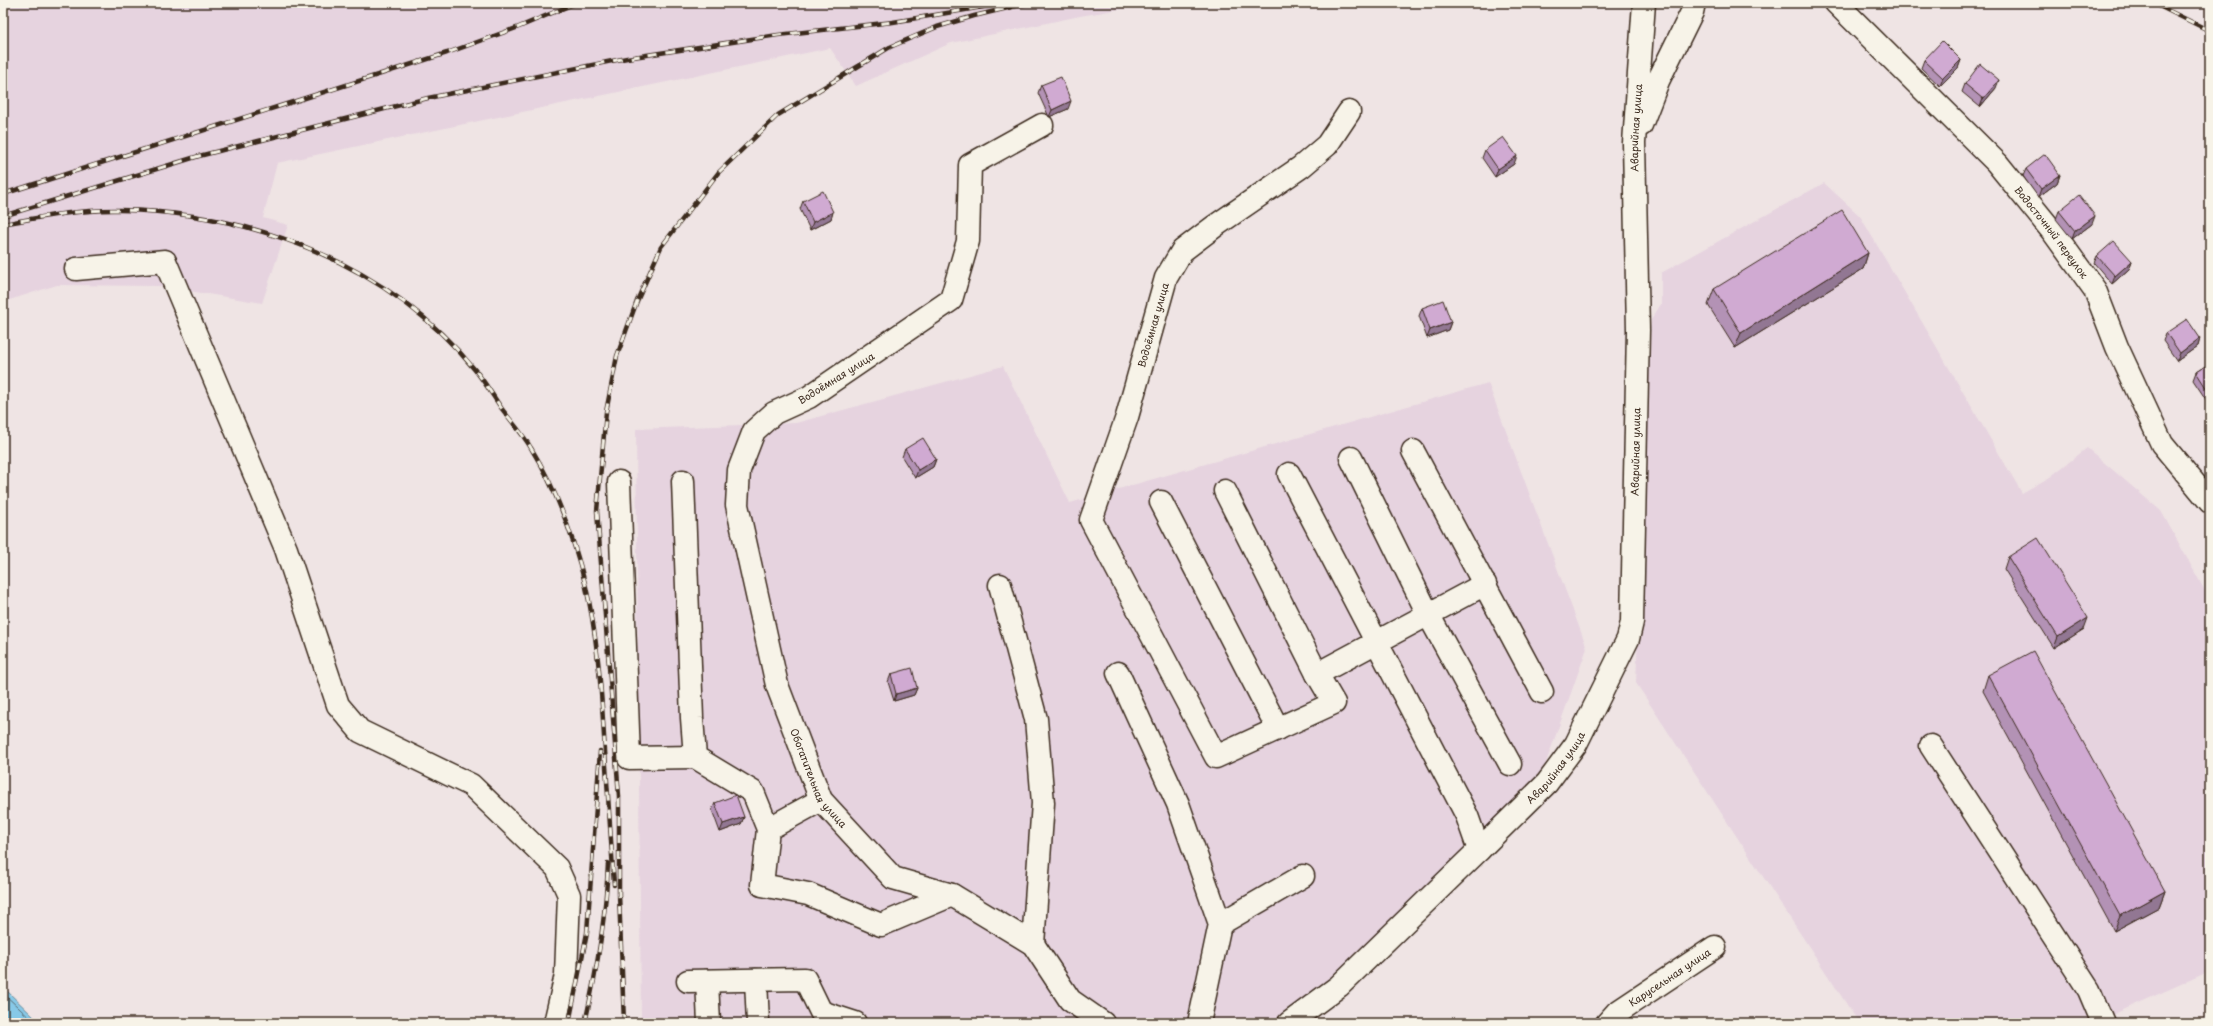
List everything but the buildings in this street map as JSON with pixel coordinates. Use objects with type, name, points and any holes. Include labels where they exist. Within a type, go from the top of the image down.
[{"type":"street","name":"Аварийная улица","points":[[1289,1023],[1339,986],[1547,783],[1576,744],[1628,639],[1632,606],[1638,330],[1634,143],[1644,3]]},
{"type":"street","points":[[1634,143],[1658,80],[1692,12],[1694,3]]},
{"type":"street","name":"Водосточный переулок","points":[[1836,3],[1997,163],[2053,232],[2095,290],[2117,347],[2162,444],[2210,502]]},
{"type":"street","name":"Водоёмная улица","points":[[1278,728],[1216,757],[1092,520],[1127,417],[1166,278],[1182,251],[1215,226],[1301,167],[1327,145],[1349,112]]},
{"type":"street","name":"Водоёмная улица","points":[[774,413],[809,397],[951,300],[968,241],[970,165],[1042,125]]},
{"type":"street","points":[[76,269],[165,261],[286,549],[338,705],[360,731],[471,784],[557,868],[569,896],[566,975],[555,1023]]},
{"type":"street","name":"Обогатительная улица","points":[[774,413],[754,431],[739,470],[737,505],[777,685],[821,800],[892,878],[952,895],[1033,944],[1070,1000],[1102,1023]]},
{"type":"street","points":[[1413,451],[1542,692]]},
{"type":"street","points":[[1351,458],[1428,614],[1510,764]]},
{"type":"street","points":[[1289,474],[1467,816],[1479,850]]},
{"type":"street","points":[[682,481],[695,757]]},
{"type":"street","points":[[619,482],[629,758],[695,757],[753,792],[768,829],[762,885],[808,894],[881,925],[952,895]]},
{"type":"street","points":[[1161,502],[1278,728],[1334,703],[1317,674],[1225,491]]},
{"type":"street","points":[[1317,674],[1484,584]]},
{"type":"street","points":[[1000,585],[1036,719],[1043,803],[1033,944]]},
{"type":"street","points":[[1118,673],[1178,804],[1220,924],[1199,1023]]},
{"type":"street","points":[[1931,746],[2089,990],[2103,1023]]},
{"type":"street","points":[[768,829],[821,800]]},
{"type":"street","points":[[1220,924],[1303,876]]},
{"type":"street","name":"Карусельная улица","points":[[1607,1023],[1616,1013],[1715,947]]},
{"type":"street","points":[[709,1023],[697,981],[805,979],[821,1018],[855,1023]]},
{"type":"street","points":[[756,980],[758,1023]]},
{"type":"shaded area","points":[[3,3],[1156,3],[1080,16],[951,43],[856,86],[830,48],[277,163],[263,218],[288,225],[262,303],[159,286],[57,285],[3,302]]},
{"type":"shaded area","points":[[1824,183],[1860,216],[2022,493],[2050,477],[2087,448],[2161,511],[2210,600],[2210,971],[2094,1023],[1859,1023],[1636,683],[1651,320],[1661,304],[1661,273]]},
{"type":"shaded area","points":[[1003,366],[1070,503],[1488,383],[1587,648],[1543,771],[1360,953],[1280,1023],[641,1023],[636,429],[796,423]]},
{"type":"water","points":[[3,987],[40,1023],[3,1023]]},
{"type":"railway","points":[[3,194],[447,53],[519,27],[576,3]]},
{"type":"railway","points":[[624,1023],[619,894],[619,796],[597,511],[606,412],[617,356],[637,301],[661,247],[718,173],[778,115],[890,47],[937,27],[974,16],[1029,3]]},
{"type":"railway","points":[[2153,3],[2210,31]]},
{"type":"railway","points":[[3,216],[199,156],[428,98],[627,58],[778,35],[893,22],[995,5]]},
{"type":"railway","points":[[3,224],[46,216],[105,210],[170,213],[219,221],[268,234],[315,251],[360,273],[402,301],[441,333],[486,384],[502,409],[531,448],[557,498],[570,533],[590,605],[598,661],[614,885]]},
{"type":"railway","points":[[569,1023],[587,933],[600,751]]},
{"type":"railway","points":[[585,1023],[600,943],[608,863]]}]
